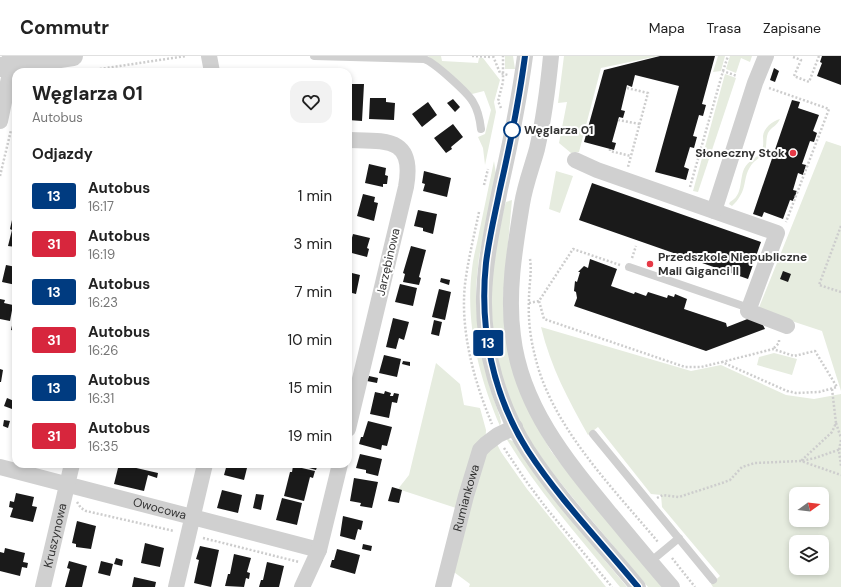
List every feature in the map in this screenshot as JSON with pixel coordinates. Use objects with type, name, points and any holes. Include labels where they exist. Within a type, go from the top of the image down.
[{"type":"street","points":[[6,122],[8,84],[7,63],[73,56]]},
{"type":"street","points":[[210,56],[212,68]]},
{"type":"street","points":[[525,56],[521,88],[486,263],[484,298],[486,330],[492,367],[499,391],[515,427],[528,450],[560,495],[638,587]]},
{"type":"street","points":[[550,56],[537,149],[524,190],[514,254],[510,300],[513,337],[518,364],[532,404],[554,443],[586,485],[672,587]]},
{"type":"street","points":[[714,211],[755,83],[766,56]]},
{"type":"street","name":"Jarzębinowa","points":[[352,140],[384,141],[394,143],[401,148],[406,157],[408,166],[406,187],[352,412]]},
{"type":"street","points":[[575,160],[597,170],[777,233],[748,311],[787,326]]},
{"type":"street","name":"Rumiankowa","points":[[444,587],[466,496],[480,450],[498,435],[515,427]]},
{"type":"street","name":"Owocowa","points":[[0,468],[319,550]]},
{"type":"street","points":[[67,484],[71,468]]},
{"type":"street","points":[[176,587],[204,468]]},
{"type":"street","points":[[302,587],[319,550],[339,468]]},
{"type":"street","name":"Kruszynowa","points":[[43,587],[67,484]]},
{"type":"lane","points":[[314,56],[424,59],[429,61],[473,102],[480,117],[482,129]]},
{"type":"lane","points":[[629,268],[749,308]]},
{"type":"lane","points":[[593,434],[714,580]]},
{"type":"lane","points":[[650,562],[679,538]]},
{"type":"path","points":[[105,68],[186,56]]},
{"type":"path","points":[[472,56],[492,56],[500,73]]},
{"type":"path","points":[[502,56],[503,82],[498,101],[502,110]]},
{"type":"path","points":[[688,192],[728,56]]},
{"type":"path","points":[[793,57],[801,60],[794,76],[809,82],[819,56]]},
{"type":"path","points":[[724,71],[737,76]]},
{"type":"path","points":[[755,83],[829,109],[784,225],[777,233]]},
{"type":"path","points":[[627,88],[648,93],[627,171]]},
{"type":"path","points":[[618,120],[640,124]]},
{"type":"path","points":[[0,176],[6,122]]},
{"type":"path","points":[[610,149],[610,151],[631,156]]},
{"type":"path","points":[[841,226],[819,285],[841,292]]},
{"type":"path","points":[[529,303],[539,301],[573,249],[629,268],[636,246]]},
{"type":"path","points":[[539,301],[544,319],[685,367],[701,367],[773,349],[794,356],[815,351],[837,388],[809,394],[787,391],[722,362]]},
{"type":"path","points":[[832,389],[836,423],[841,439],[841,466]]},
{"type":"path","points":[[801,461],[832,432],[836,423]]},
{"type":"path","points":[[650,502],[663,495],[679,497],[722,484],[730,480],[742,467],[755,463],[801,461],[815,458],[840,449]]},
{"type":"path","points":[[801,461],[841,475]]},
{"type":"shaded area","points":[[428,56],[441,56],[442,61],[478,63],[479,58],[483,58],[500,80],[494,102],[496,112],[485,165],[483,148],[478,137],[485,134],[491,110],[484,91],[472,94]]},
{"type":"shaded area","points":[[505,56],[513,56],[515,69],[505,69]]},
{"type":"shaded area","points":[[564,56],[658,56],[601,68],[579,152],[571,153],[559,143],[567,102],[558,103]]},
{"type":"shaded area","points":[[718,56],[725,56],[721,71],[713,72]]},
{"type":"shaded area","points":[[730,56],[752,56],[750,62],[741,58],[736,73],[726,69]]},
{"type":"shaded area","points":[[725,74],[736,78],[698,192],[693,191]]},
{"type":"shaded area","points":[[780,119],[768,133],[765,152],[750,167],[742,193],[732,206],[729,204],[739,192],[744,169],[748,163],[761,152],[765,130],[771,123]]},
{"type":"shaded area","points":[[826,141],[841,146],[841,391],[822,331],[758,310]]},
{"type":"shaded area","points":[[494,161],[496,174],[479,257],[476,287],[477,311],[490,388],[500,417],[500,426],[492,407],[480,369],[472,329],[470,309],[470,289],[473,264]]},
{"type":"shaded area","points":[[556,171],[573,176],[560,213],[549,209]]},
{"type":"shaded area","points":[[512,200],[503,299],[505,330],[540,432],[551,451],[579,487],[662,587],[648,587],[555,476],[521,425],[507,392],[497,357],[494,340],[491,292],[495,256],[504,208],[506,202]]},
{"type":"shaded area","points":[[541,327],[691,371],[721,365],[786,395],[814,399],[841,394],[841,587],[713,587],[711,584],[720,576],[662,507],[661,495],[651,494],[598,427],[588,435],[561,383],[550,356]]},
{"type":"shaded area","points":[[774,353],[797,359],[792,375],[757,365],[759,357]]},
{"type":"shaded area","points":[[436,363],[460,384],[464,405],[480,408],[486,430],[485,452],[496,442],[501,452],[527,489],[606,587],[469,587],[470,584],[443,564],[456,508],[398,489],[409,475]]},
{"type":"shaded area","points":[[506,438],[515,442],[557,503],[627,587],[620,587],[560,515],[518,458]]},
{"type":"building","points":[[660,56],[715,56],[702,104],[706,105],[703,116],[699,115],[693,136],[697,137],[694,148],[690,147],[684,167],[689,169],[686,180],[655,172],[679,86],[635,75],[632,87],[627,85],[621,110],[625,111],[623,118],[619,117],[612,142],[616,143],[614,150],[584,142],[604,70]]},
{"type":"building","points":[[822,56],[841,56],[841,85],[817,76],[822,63],[820,62]]},
{"type":"building","points":[[774,68],[779,71],[775,82],[770,80]]},
{"type":"building","points":[[352,84],[364,84],[362,121],[352,120]]},
{"type":"building","points":[[370,98],[386,98],[386,102],[395,103],[394,120],[369,119]]},
{"type":"building","points":[[453,99],[460,107],[455,112],[447,103]]},
{"type":"building","name":"Słoneczny Stok","points":[[792,100],[800,102],[798,108],[819,115],[813,131],[817,133],[814,142],[810,141],[802,164],[806,165],[803,175],[798,173],[793,190],[797,191],[793,201],[790,200],[783,219],[764,212],[762,217],[753,214]]},
{"type":"building","points":[[428,102],[437,115],[422,127],[412,114]]},
{"type":"building","points":[[453,124],[463,137],[446,153],[434,138]]},
{"type":"building","points":[[369,164],[386,168],[385,175],[388,176],[387,184],[383,184],[383,187],[365,183]]},
{"type":"building","points":[[424,171],[451,178],[447,197],[423,191],[425,184],[422,183]]},
{"type":"building","points":[[592,183],[761,242],[748,279],[579,220]]},
{"type":"building","points":[[363,194],[375,197],[374,202],[378,203],[374,221],[357,216]]},
{"type":"building","points":[[418,210],[437,214],[433,234],[423,231],[423,228],[414,226]]},
{"type":"building","points":[[12,230],[12,246],[8,246]]},
{"type":"building","points":[[353,234],[370,238],[367,248],[369,249],[367,257],[352,253]]},
{"type":"building","points":[[411,246],[426,250],[419,277],[421,278],[419,285],[403,282],[405,274],[403,273]]},
{"type":"building","points":[[590,259],[617,269],[611,286],[634,294],[635,292],[646,296],[648,292],[667,298],[668,295],[674,297],[675,294],[687,299],[684,309],[726,323],[727,327],[750,318],[762,323],[765,329],[706,351],[574,306],[577,298],[576,292],[574,291],[575,281],[577,282],[580,272],[578,272],[584,266],[588,268]]},
{"type":"building","points":[[6,265],[12,266],[12,284],[2,282]]},
{"type":"building","points":[[783,271],[791,274],[788,282],[780,279]]},
{"type":"building","points":[[352,273],[360,275],[356,294],[352,293]]},
{"type":"building","points":[[441,278],[450,280],[449,285],[440,282]]},
{"type":"building","points":[[400,284],[417,288],[413,306],[395,302]]},
{"type":"building","points":[[439,289],[451,292],[445,320],[432,317]]},
{"type":"building","points":[[0,299],[5,300],[4,303],[12,305],[12,310],[10,321],[0,319]]},
{"type":"building","points":[[393,318],[409,322],[404,340],[399,338],[396,349],[386,347]]},
{"type":"building","points":[[434,320],[442,322],[439,336],[431,334]]},
{"type":"building","points":[[384,355],[401,359],[397,377],[379,373]]},
{"type":"building","points":[[403,361],[410,362],[410,366],[402,364]]},
{"type":"building","points":[[0,369],[3,370],[1,382],[0,382]]},
{"type":"building","points":[[369,376],[378,378],[377,383],[367,381]]},
{"type":"building","points":[[385,391],[391,393],[390,396],[393,396],[394,393],[399,394],[397,403],[392,402],[389,418],[370,414],[375,392],[384,394]]},
{"type":"building","points":[[7,398],[12,400],[12,409],[4,406]]},
{"type":"building","points":[[4,420],[10,421],[8,428],[3,426]]},
{"type":"building","points":[[368,421],[392,427],[387,446],[382,445],[381,450],[359,444]]},
{"type":"building","points":[[360,454],[382,459],[378,476],[366,473],[366,470],[356,468]]},
{"type":"building","points":[[118,468],[136,468],[158,473],[157,478],[148,475],[144,491],[114,484]]},
{"type":"building","points":[[226,468],[247,468],[244,480],[224,475]]},
{"type":"building","points":[[293,468],[302,468],[315,471],[313,478],[310,477],[304,501],[284,496],[290,472],[292,472]]},
{"type":"building","points":[[354,478],[378,482],[372,508],[360,506],[361,503],[350,501]]},
{"type":"building","points":[[392,487],[402,490],[399,503],[388,501]]},
{"type":"building","points":[[222,490],[242,495],[238,513],[217,508]]},
{"type":"building","points":[[16,493],[34,497],[32,506],[37,507],[33,522],[10,517],[13,508],[9,507],[10,501],[14,502]]},
{"type":"building","points":[[256,494],[264,495],[261,510],[253,508]]},
{"type":"building","points":[[282,498],[302,503],[297,525],[276,520]]},
{"type":"building","points":[[343,516],[363,521],[361,530],[358,529],[355,540],[340,536]]},
{"type":"building","points":[[77,521],[96,526],[91,549],[76,547],[76,544],[72,543]]},
{"type":"building","points":[[145,543],[164,548],[160,567],[141,563]]},
{"type":"building","points":[[363,544],[372,546],[371,551],[362,549]]},
{"type":"building","points":[[200,546],[219,550],[211,587],[194,583],[199,560],[196,559]]},
{"type":"building","points":[[5,548],[25,553],[23,562],[28,563],[27,568],[22,567],[20,576],[0,571],[0,552],[4,553]]},
{"type":"building","points":[[337,549],[360,555],[355,574],[330,567]]},
{"type":"building","points":[[234,554],[251,558],[247,572],[250,573],[249,579],[246,578],[244,587],[225,586],[228,574],[230,574]]},
{"type":"building","points":[[116,558],[123,560],[122,566],[114,564]]},
{"type":"building","points":[[69,561],[87,566],[82,587],[65,587],[70,569],[67,568]]},
{"type":"building","points":[[101,561],[113,564],[110,576],[98,573]]},
{"type":"building","points":[[267,562],[284,566],[279,587],[259,587],[261,580],[263,580]]},
{"type":"building","points":[[134,577],[156,582],[155,587],[132,587]]},
{"type":"bus line","name":"13","points":[[525,56],[521,88],[486,263],[484,298],[486,330],[492,367],[499,391],[513,424],[528,450],[560,495],[638,587]]},
{"type":"place","name":"Węglarza 01","points":[[512,130]]},
{"type":"place","name":"Słoneczny Stok","points":[[793,153]]},
{"type":"place","name":"Przedszkole Niepubliczne Mali Giganci II","points":[[650,264]]}]
